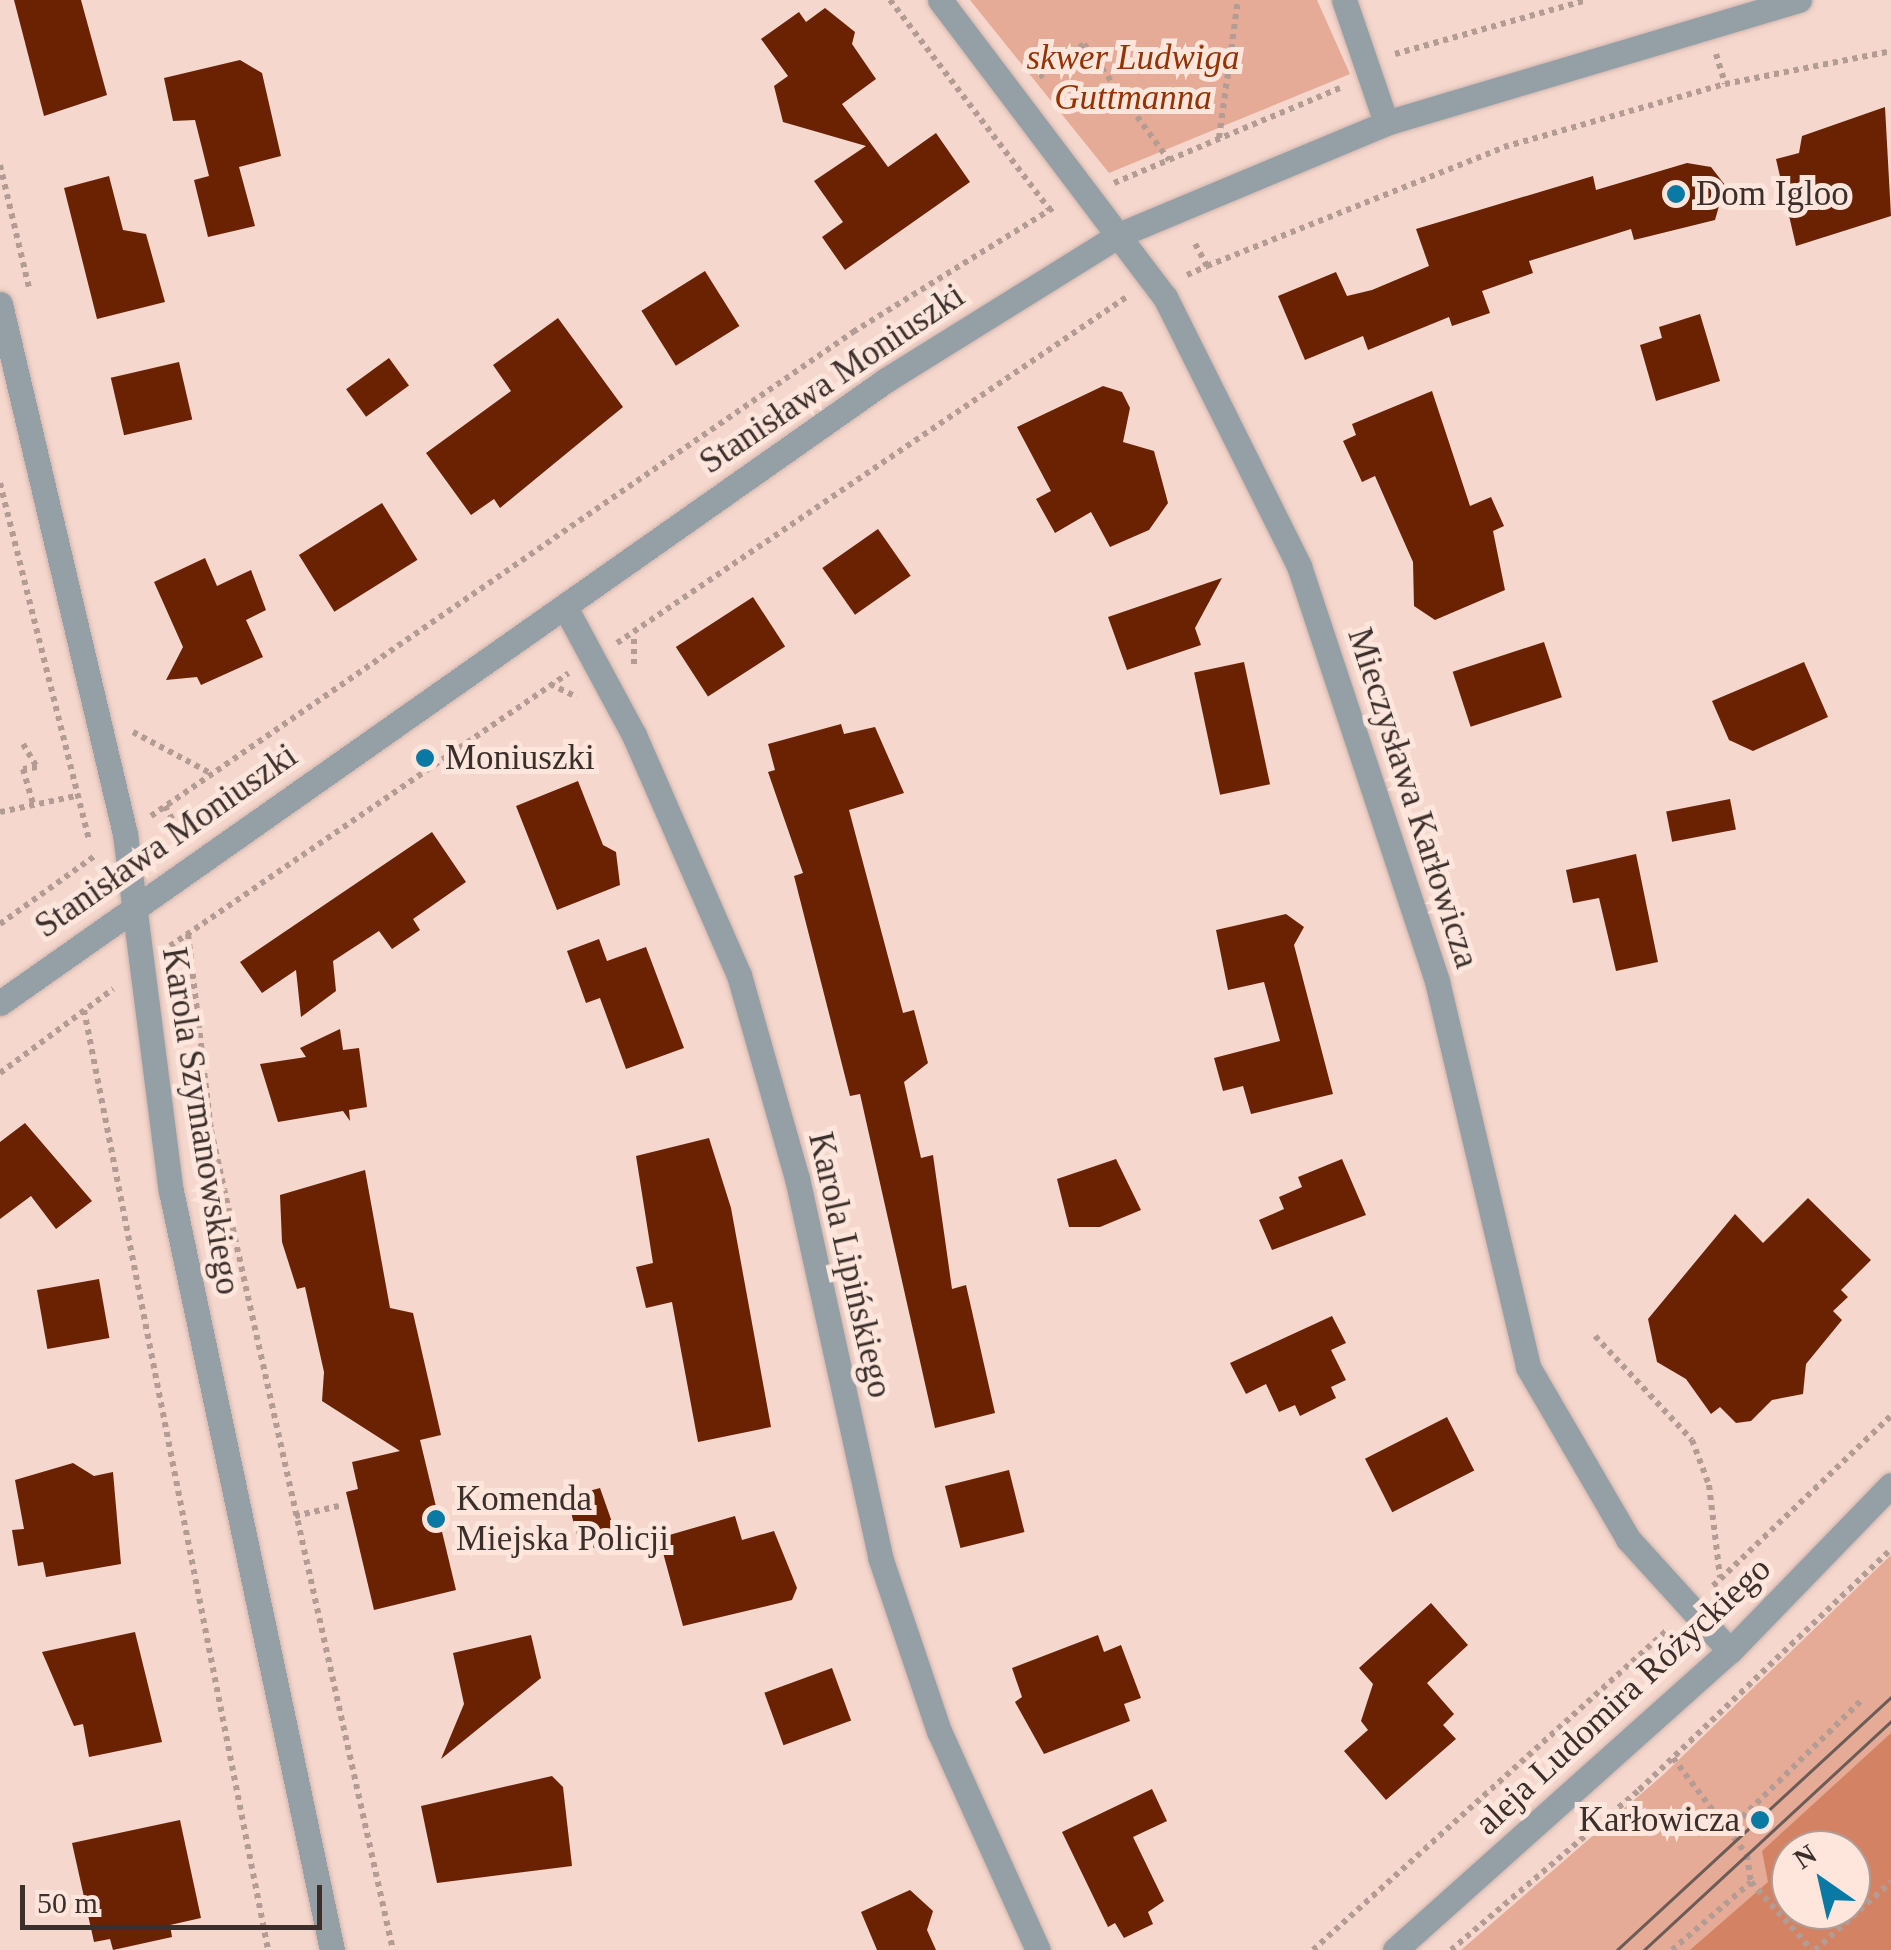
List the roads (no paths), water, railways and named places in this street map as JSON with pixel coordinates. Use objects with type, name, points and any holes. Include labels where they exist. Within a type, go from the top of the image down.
[{"type":"street","name":"Mieczysława Karłowicza","points":[[940,0],[1121,234],[1176,316],[1299,566],[1364,739],[1437,981],[1528,1368],[1628,1539],[1730,1651]]},
{"type":"street","points":[[1344,0],[1386,123]]},
{"type":"street","name":"Stanisława Moniuszki","points":[[0,1002],[886,380],[1121,234],[1386,123],[1799,0]]},
{"type":"street","name":"Karola Szymanowskiego","points":[[0,304],[126,834],[171,1191],[332,1950]]},
{"type":"street","name":"Karola Lipińskiego","points":[[565,606],[634,735],[739,975],[797,1178],[880,1557],[939,1731],[1038,1950]]},
{"type":"street","name":"aleja Ludomira Różyckiego","points":[[1395,1950],[1730,1651],[1891,1486]]},
{"type":"tram line","points":[[1617,1950],[1891,1697]]},
{"type":"tram line","points":[[1644,1950],[1891,1721]]},
{"type":"place","name":"Dom Igloo","points":[[1676,194]]},
{"type":"place","name":"Moniuszki","points":[[425,758]]},
{"type":"place","name":"Komenda Miejska Policji","points":[[436,1519]]},
{"type":"place","name":"Karłowicza","points":[[1760,1820]]},
{"type":"park label","name":"skwer Ludwiga Guttmanna","points":[[1133,78]]}]
